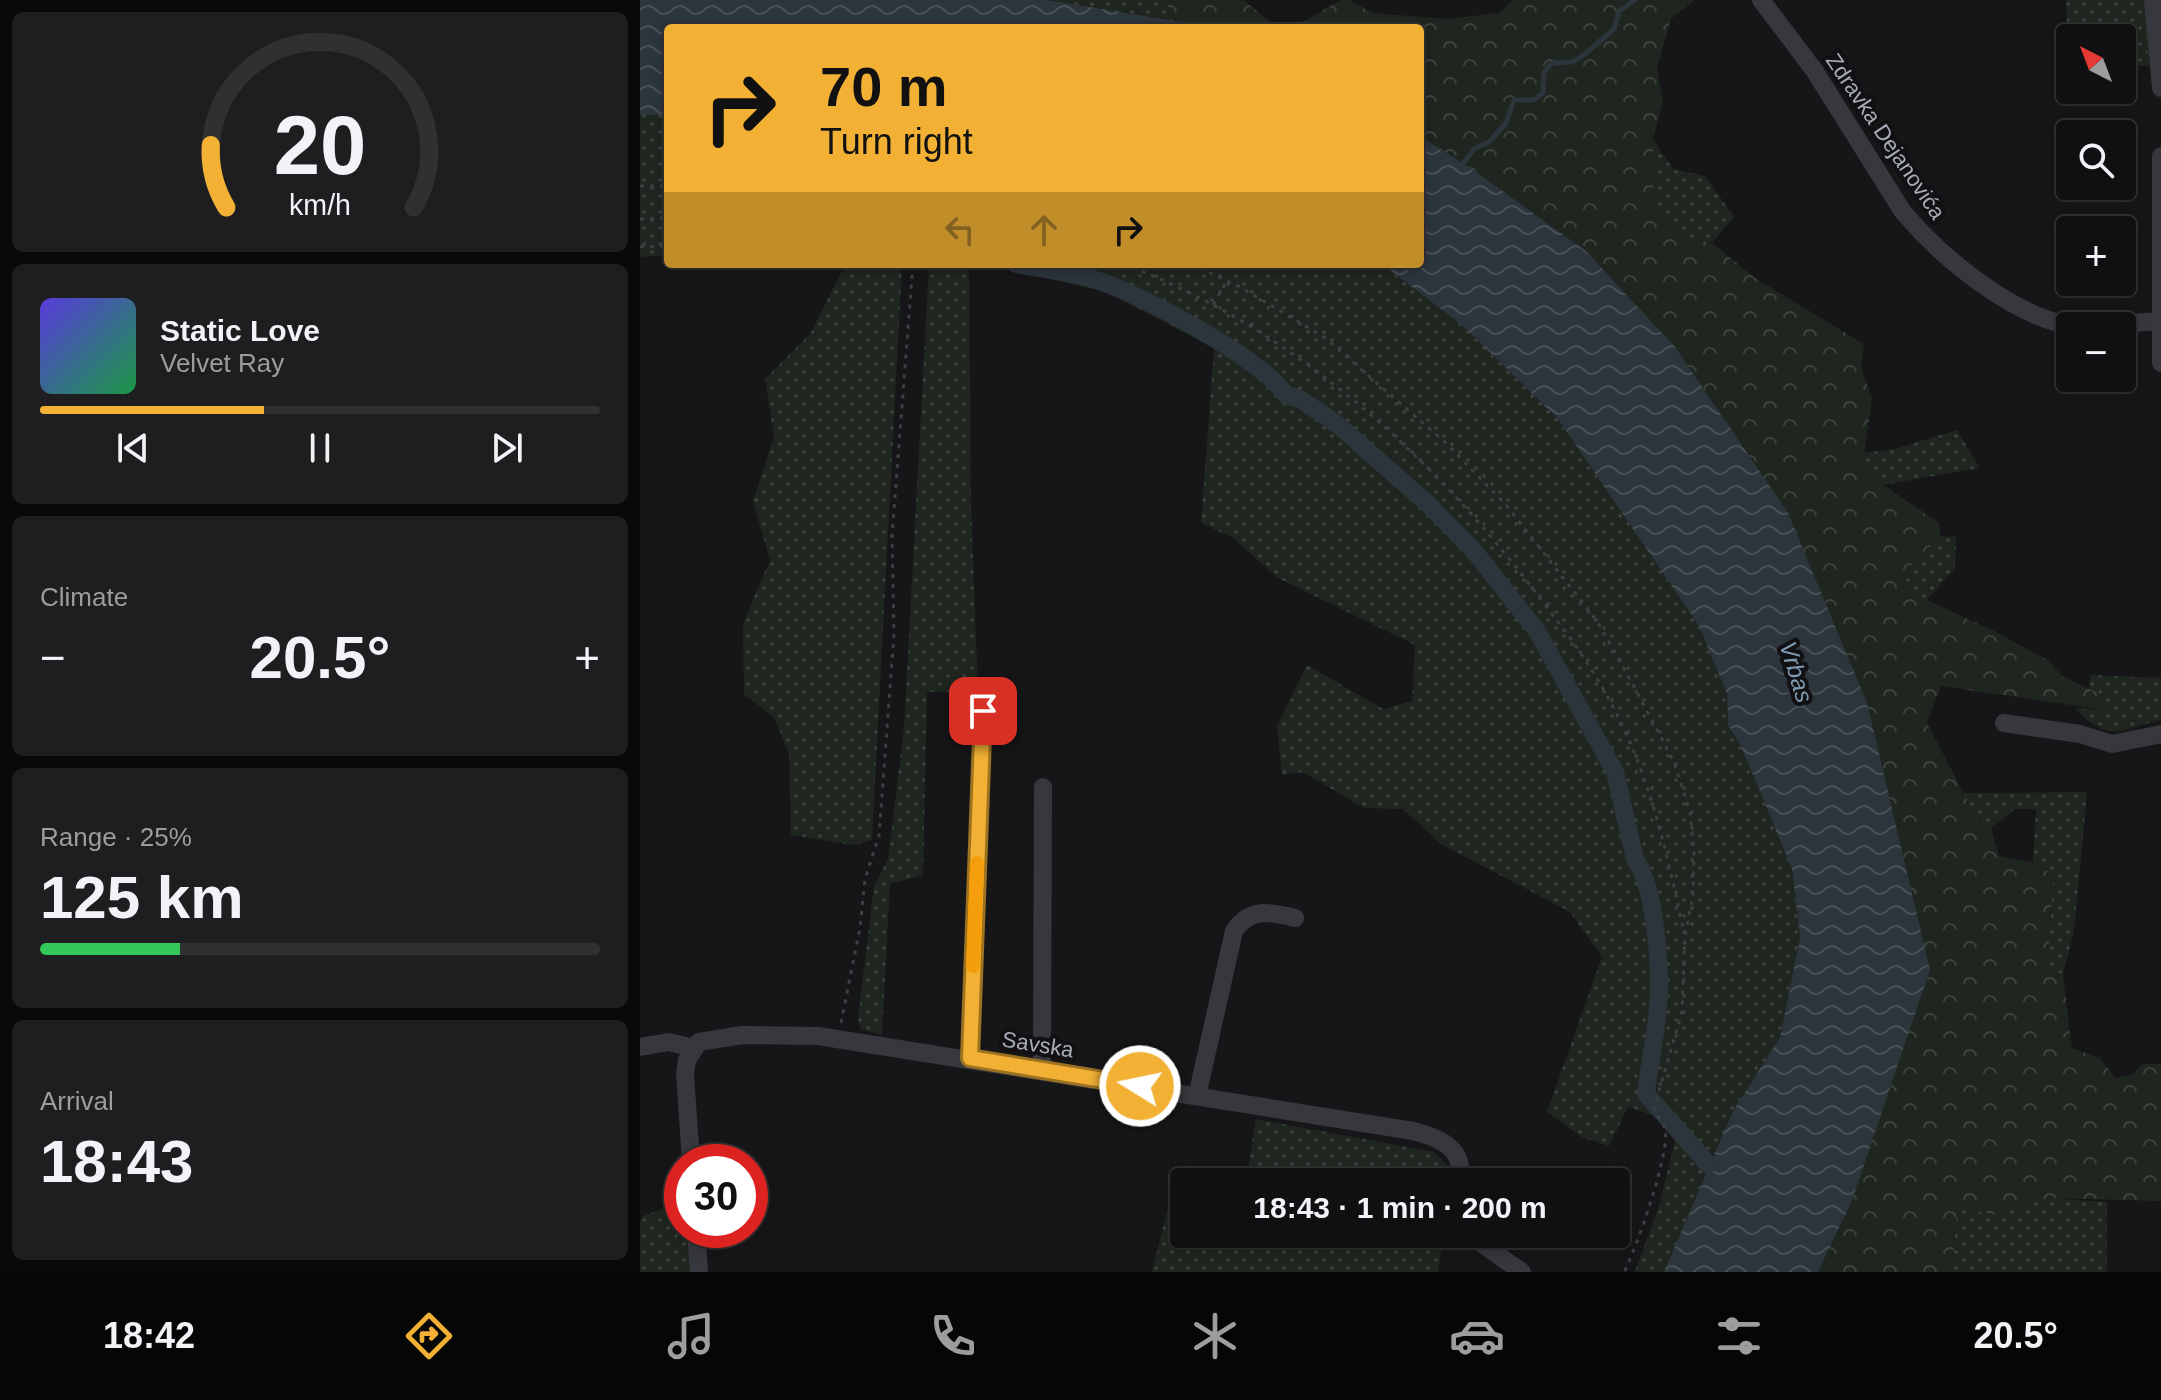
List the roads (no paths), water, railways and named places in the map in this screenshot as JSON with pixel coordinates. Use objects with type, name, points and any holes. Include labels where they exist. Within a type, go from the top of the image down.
[{"type":"street","name":"Zdravka Dejanovića","points":[[1761,0],[1814,70],[1903,212],[1921,233],[2010,301],[2056,323]]},
{"type":"street","points":[[2153,0],[2161,88]]},
{"type":"street","points":[[2161,156],[2161,363]]},
{"type":"street","points":[[2136,322],[2160,320]]},
{"type":"street","points":[[970,1058],[983,711]]},
{"type":"street","points":[[2004,723],[2080,734],[2112,744],[2161,734]]},
{"type":"street","points":[[1042,1069],[1043,787]]},
{"type":"street","points":[[1197,1096],[1234,931],[1241,921],[1260,912],[1295,918]]},
{"type":"street","name":"Savska","points":[[693,1048],[710,1038],[742,1035],[838,1038],[1042,1069],[1435,1137],[1448,1144],[1458,1157],[1458,1168]]},
{"type":"street","points":[[640,1047],[669,1042],[693,1048],[685,1074],[690,1144]]},
{"type":"street","points":[[697,1248],[699,1272]]},
{"type":"street","points":[[1488,1248],[1522,1272]]},
{"type":"water","points":[[640,0],[1047,0],[1194,24],[664,24],[664,115],[640,115]]},
{"type":"water","name":"Vrbas","points":[[1424,139],[1586,251],[1675,347],[1788,513],[1867,703],[1930,970],[1851,1203],[1818,1272],[1664,1272],[1732,1113],[1780,1037],[1800,938],[1792,869],[1741,746],[1728,725],[1727,694],[1699,626],[1558,419],[1463,326],[1387,268],[1424,268]]},
{"type":"waterway","points":[[1460,168],[1474,149],[1489,142],[1506,123],[1514,100],[1534,100],[1543,93],[1544,72],[1552,63],[1573,62],[1585,54],[1614,29],[1619,11],[1635,0]]},
{"type":"waterway","points":[[1038,268],[1096,280],[1169,313],[1227,346],[1273,380],[1286,395],[1300,399],[1337,424],[1428,504],[1474,551],[1537,631],[1615,772],[1635,859],[1648,890],[1656,930],[1659,991],[1646,1094],[1708,1164]]}]
